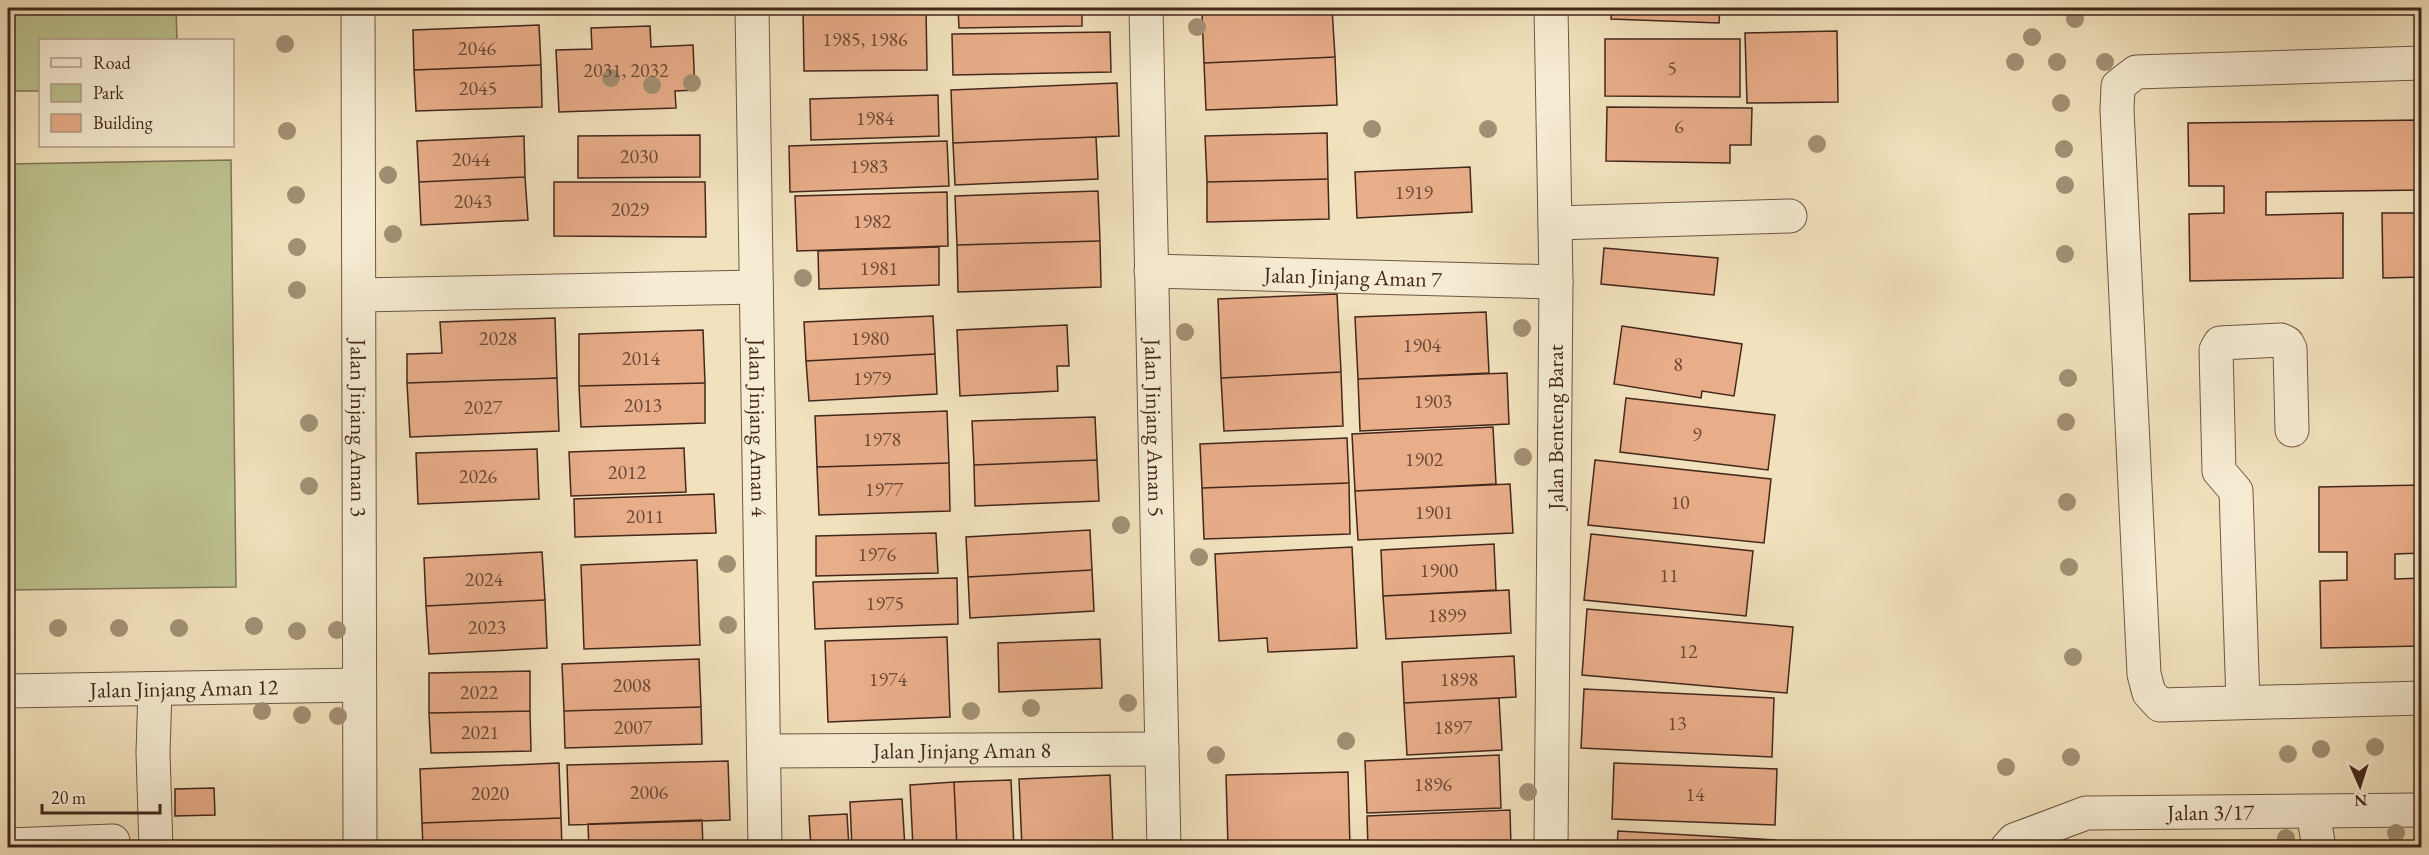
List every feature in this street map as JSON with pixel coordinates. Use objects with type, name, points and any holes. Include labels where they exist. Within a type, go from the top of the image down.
[{"type":"street","name":"Jalan Jinjang Aman 3","points":[[358,8],[360,848]]},
{"type":"street","name":"Jalan Jinjang Aman 4","points":[[752,8],[765,848]]},
{"type":"street","name":"Jalan Jinjang Aman 5","points":[[1146,8],[1164,848]]},
{"type":"street","name":"Jalan Benteng Barat","points":[[1551,8],[1556,282],[1551,848]]},
{"type":"street","points":[[2421,63],[2136,72],[2118,86],[2117,110],[2144,674],[2149,693],[2160,705],[2421,698]]},
{"type":"street","points":[[1555,223],[1790,216]]},
{"type":"street","name":"Jalan Jinjang Aman 7","points":[[1151,271],[1556,282]]},
{"type":"street","points":[[359,295],[756,287]]},
{"type":"street","points":[[2243,702],[2236,491],[2219,471],[2216,350],[2220,343],[2281,340],[2287,343],[2290,349],[2292,430]]},
{"type":"street","name":"Jalan Jinjang Aman 12","points":[[8,691],[359,685]]},
{"type":"street","points":[[155,689],[153,753],[156,848]]},
{"type":"street","name":"Jalan Jinjang Aman 8","points":[[764,751],[1162,749]]},
{"type":"street","name":"Jalan 3/17","points":[[2007,848],[2014,840],[2086,813],[2421,810]]},
{"type":"street","points":[[2313,812],[2319,848]]},
{"type":"street","points":[[8,845],[113,842]]},
{"type":"green space","points":[[8,8],[176,8],[177,39],[39,39],[39,91],[8,91]]},
{"type":"green space","points":[[231,160],[236,587],[8,590],[8,164]]},
{"type":"building","points":[[399,8],[554,8],[554,10],[399,13]]},
{"type":"building","points":[[803,8],[926,8],[927,70],[804,71]]},
{"type":"building","points":[[958,8],[1082,8],[1082,26],[959,28]]},
{"type":"building","points":[[1332,8],[1335,57],[1204,63],[1202,14]]},
{"type":"building","points":[[1612,8],[1720,8],[1719,23],[1611,19]]},
{"type":"building","points":[[1754,8],[1818,8],[1818,12],[1754,12]]},
{"type":"building","points":[[539,25],[541,65],[414,70],[413,30]]},
{"type":"building","points":[[650,26],[651,47],[693,45],[695,90],[675,91],[676,108],[559,112],[556,50],[592,49],[591,28]]},
{"type":"building","points":[[1837,31],[1838,102],[1747,103],[1745,33]]},
{"type":"building","points":[[1110,32],[1111,72],[953,75],[952,34]]},
{"type":"building","points":[[1605,39],[1740,39],[1740,97],[1605,96]]},
{"type":"building","points":[[1335,57],[1337,105],[1206,110],[1204,63]]},
{"type":"building","points":[[541,65],[542,107],[416,111],[414,70]]},
{"type":"building","points":[[1117,83],[1119,136],[953,143],[951,90]]},
{"type":"building","points":[[938,95],[939,136],[811,140],[810,99]]},
{"type":"building","points":[[1607,107],[1752,108],[1751,145],[1730,145],[1730,163],[1606,161]]},
{"type":"building","points":[[2422,120],[2422,190],[2266,192],[2266,215],[2343,213],[2343,278],[2190,281],[2189,214],[2224,213],[2224,186],[2189,186],[2188,123]]},
{"type":"building","points":[[1327,133],[1328,179],[1207,182],[1205,136]]},
{"type":"building","points":[[700,135],[700,177],[578,178],[578,136]]},
{"type":"building","points":[[524,136],[525,177],[419,182],[417,141]]},
{"type":"building","points":[[1096,137],[1098,179],[955,185],[953,143]]},
{"type":"building","points":[[947,141],[949,186],[790,192],[789,146]]},
{"type":"building","points":[[1470,167],[1472,212],[1357,218],[1355,172]]},
{"type":"building","points":[[525,177],[528,220],[421,225],[419,182]]},
{"type":"building","points":[[1328,179],[1329,219],[1207,222],[1207,182]]},
{"type":"building","points":[[554,182],[705,182],[706,237],[554,236]]},
{"type":"building","points":[[1098,191],[1100,241],[957,245],[955,196]]},
{"type":"building","points":[[947,192],[948,246],[797,251],[795,196]]},
{"type":"building","points":[[2382,213],[2422,213],[2422,277],[2383,278]]},
{"type":"building","points":[[1100,241],[1101,287],[958,292],[957,245]]},
{"type":"building","points":[[939,247],[939,285],[819,289],[818,251]]},
{"type":"building","points":[[1604,248],[1718,258],[1714,295],[1601,284]]},
{"type":"building","points":[[1337,294],[1341,372],[1221,378],[1218,299]]},
{"type":"building","points":[[1486,312],[1489,373],[1358,379],[1355,317]]},
{"type":"building","points":[[933,316],[935,354],[806,361],[804,322]]},
{"type":"building","points":[[555,318],[557,378],[407,383],[407,354],[442,353],[440,322]]},
{"type":"building","points":[[1067,325],[1069,366],[1057,366],[1058,391],[960,396],[957,330]]},
{"type":"building","points":[[1622,326],[1742,344],[1734,396],[1702,391],[1701,398],[1614,384]]},
{"type":"building","points":[[703,330],[705,383],[579,386],[579,334]]},
{"type":"building","points":[[935,354],[937,394],[809,401],[806,361]]},
{"type":"building","points":[[1341,372],[1343,426],[1224,431],[1221,378]]},
{"type":"building","points":[[1507,373],[1509,424],[1360,431],[1358,379]]},
{"type":"building","points":[[557,378],[559,431],[410,437],[407,383]]},
{"type":"building","points":[[705,383],[705,423],[581,427],[579,386]]},
{"type":"building","points":[[1626,398],[1775,415],[1768,470],[1620,452]]},
{"type":"building","points":[[947,411],[949,463],[817,467],[815,416]]},
{"type":"building","points":[[1095,417],[1097,460],[974,465],[972,421]]},
{"type":"building","points":[[1493,427],[1496,484],[1355,491],[1352,434]]},
{"type":"building","points":[[1347,438],[1349,483],[1202,488],[1200,444]]},
{"type":"building","points":[[684,448],[686,492],[571,496],[569,452]]},
{"type":"building","points":[[537,449],[539,499],[418,504],[416,453]]},
{"type":"building","points":[[1097,460],[1099,501],[975,506],[974,465]]},
{"type":"building","points":[[1595,460],[1771,479],[1764,543],[1588,525]]},
{"type":"building","points":[[949,463],[950,511],[819,515],[817,467]]},
{"type":"building","points":[[1349,483],[1350,534],[1204,539],[1202,488]]},
{"type":"building","points":[[1510,484],[1513,533],[1358,540],[1355,491]]},
{"type":"building","points":[[2422,485],[2422,553],[2395,554],[2395,579],[2422,578],[2422,646],[2321,648],[2320,581],[2347,580],[2347,552],[2319,552],[2319,487]]},
{"type":"building","points":[[714,494],[716,533],[575,537],[574,499]]},
{"type":"building","points":[[1090,530],[1092,570],[968,577],[966,537]]},
{"type":"building","points":[[936,533],[938,573],[816,576],[816,536]]},
{"type":"building","points":[[1591,534],[1753,551],[1746,616],[1584,600]]},
{"type":"building","points":[[1494,544],[1496,590],[1383,596],[1381,550]]},
{"type":"building","points":[[1352,547],[1357,648],[1268,652],[1267,638],[1219,641],[1215,554]]},
{"type":"building","points":[[542,552],[545,600],[426,606],[424,558]]},
{"type":"building","points":[[697,560],[700,645],[584,649],[581,565]]},
{"type":"building","points":[[1092,570],[1094,611],[970,618],[968,577]]},
{"type":"building","points":[[957,578],[958,624],[815,629],[813,582]]},
{"type":"building","points":[[1509,590],[1511,633],[1386,639],[1383,596]]},
{"type":"building","points":[[545,600],[547,648],[429,654],[426,606]]},
{"type":"building","points":[[1587,609],[1793,627],[1787,693],[1582,675]]},
{"type":"building","points":[[947,637],[950,717],[828,722],[825,641]]},
{"type":"building","points":[[1100,639],[1102,688],[999,692],[998,643]]},
{"type":"building","points":[[1514,656],[1516,697],[1404,703],[1402,662]]},
{"type":"building","points":[[699,659],[701,707],[564,711],[562,664]]},
{"type":"building","points":[[530,671],[530,711],[429,713],[429,673]]},
{"type":"building","points":[[1584,689],[1774,698],[1772,757],[1581,748]]},
{"type":"building","points":[[1499,698],[1502,750],[1407,755],[1404,703]]},
{"type":"building","points":[[701,707],[702,744],[565,748],[564,711]]},
{"type":"building","points":[[530,711],[531,751],[431,753],[429,713]]},
{"type":"building","points":[[1499,755],[1501,808],[1367,813],[1365,761]]},
{"type":"building","points":[[728,761],[730,820],[569,825],[567,765]]},
{"type":"building","points":[[559,763],[561,818],[422,823],[420,769]]},
{"type":"building","points":[[1614,763],[1777,769],[1775,825],[1612,819]]},
{"type":"building","points":[[1348,772],[1350,848],[1228,848],[1226,775]]},
{"type":"building","points":[[1110,775],[1113,848],[1022,848],[1019,779]]},
{"type":"building","points":[[1011,780],[1014,848],[957,848],[954,782]]},
{"type":"building","points":[[954,782],[957,848],[913,848],[910,785]]},
{"type":"building","points":[[214,788],[215,815],[175,816],[175,789]]},
{"type":"building","points":[[902,799],[905,848],[852,848],[850,802]]},
{"type":"building","points":[[1510,810],[1511,848],[1368,848],[1367,816]]},
{"type":"building","points":[[847,814],[849,848],[811,848],[809,816]]},
{"type":"building","points":[[561,818],[562,848],[423,848],[422,823]]},
{"type":"building","points":[[702,820],[703,848],[589,848],[588,824]]},
{"type":"building","points":[[1618,831],[1776,840],[1776,848],[1617,848]]}]
